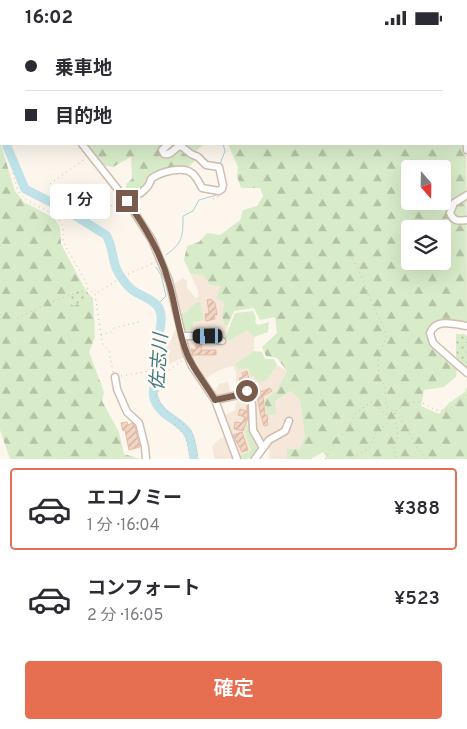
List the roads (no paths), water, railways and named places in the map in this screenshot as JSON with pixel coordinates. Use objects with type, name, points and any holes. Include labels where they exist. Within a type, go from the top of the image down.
[{"type":"street","points":[[83,145],[125,199],[152,240],[169,281],[182,336],[192,366],[215,400],[237,459]]},
{"type":"street","points":[[125,199],[140,194],[150,184],[151,179],[164,171],[185,171],[194,175],[202,188],[219,191],[222,189],[223,185],[219,167],[206,165],[198,157],[190,154],[181,146],[171,153],[164,154],[162,151],[168,145]]},
{"type":"street","points":[[467,195],[454,203],[450,213],[452,219],[457,221],[467,220]]},
{"type":"street","points":[[467,326],[442,323],[432,328],[430,333],[433,343],[467,373]]},
{"type":"street","points":[[182,336],[208,336],[222,341]]},
{"type":"street","points":[[114,377],[127,412],[139,423],[146,459]]},
{"type":"street","points":[[215,400],[247,391],[252,404],[253,429],[263,448]]},
{"type":"street","points":[[255,459],[269,440],[285,431],[288,421]]},
{"type":"waterway","name":"佐志川","points":[[6,145],[25,189],[66,210],[106,235],[110,243],[116,268],[123,280],[133,290],[153,302],[160,310],[159,339],[161,366],[153,395],[160,409],[180,424],[188,433],[194,459]]},
{"type":"waterway","points":[[220,164],[225,151],[223,145]]},
{"type":"waterway","points":[[166,255],[176,247],[181,239],[183,216],[193,211],[199,200],[220,194]]},
{"type":"waterway","points":[[156,267],[161,275],[166,296],[157,305]]}]
